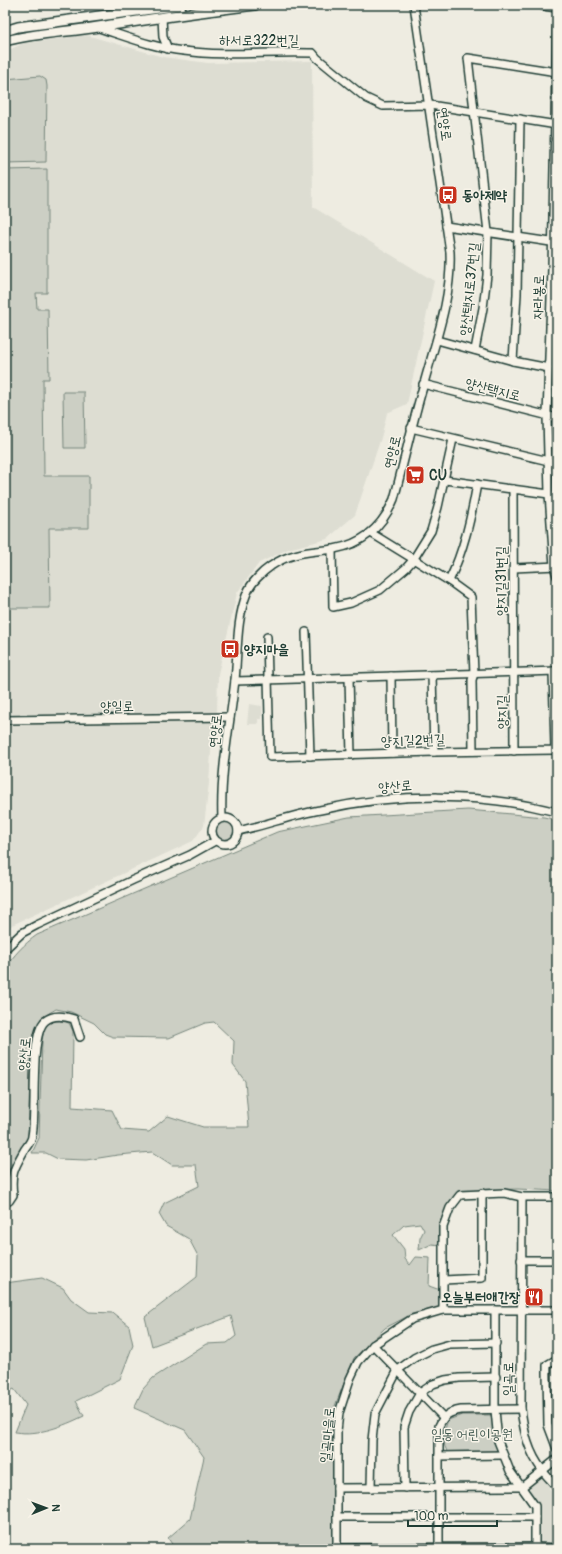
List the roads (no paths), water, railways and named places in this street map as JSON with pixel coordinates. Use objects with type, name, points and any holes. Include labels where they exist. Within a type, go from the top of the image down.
[{"type":"main road","points":[[5,31],[18,27],[181,5]]},
{"type":"main road","points":[[5,41],[22,37],[97,28],[162,17],[255,5]]},
{"type":"main road","points":[[543,5],[557,7]]},
{"type":"street","name":"연양로","points":[[222,818],[221,798],[235,681],[239,626],[243,606],[248,592],[252,585],[270,566],[285,558],[302,552],[332,549],[354,542],[371,533],[383,521],[394,500],[411,428],[437,340],[451,268],[430,104],[414,5]]},
{"type":"street","points":[[162,17],[163,37],[168,49]]},
{"type":"street","name":"자라봉로","points":[[557,18],[554,243],[547,416],[549,494],[557,576]]},
{"type":"street","name":"하서로322번길","points":[[97,28],[168,49],[210,53],[313,53],[350,86],[383,106],[430,104],[556,125]]},
{"type":"street","name":"양산택지로37번길","points":[[475,350],[485,290],[488,232],[468,58],[556,72]]},
{"type":"street","points":[[513,360],[517,294],[520,119]]},
{"type":"street","points":[[446,226],[554,243]]},
{"type":"street","points":[[437,340],[549,368]]},
{"type":"street","name":"양산택지로","points":[[423,384],[557,418]]},
{"type":"street","points":[[411,428],[557,463]]},
{"type":"street","points":[[332,549],[332,607],[356,602],[380,590],[406,568],[432,531],[440,502],[453,439]]},
{"type":"street","points":[[444,480],[549,494]]},
{"type":"street","points":[[371,533],[449,581],[457,564],[466,536],[477,484]]},
{"type":"street","name":"양지길31번길","points":[[513,490],[515,673]]},
{"type":"street","points":[[514,568],[556,566]]},
{"type":"street","name":"양지길","points":[[449,581],[472,597],[474,674],[472,680],[473,751]]},
{"type":"street","points":[[306,632],[310,756]]},
{"type":"street","points":[[267,636],[269,680]]},
{"type":"street","points":[[235,681],[555,671]]},
{"type":"street","name":"양지길2번길","points":[[269,680],[270,757],[555,750],[555,671]]},
{"type":"street","name":"양지길","points":[[514,751],[515,673]]},
{"type":"street","points":[[432,675],[434,752]]},
{"type":"street","points":[[391,676],[392,753]]},
{"type":"street","points":[[349,678],[351,755]]},
{"type":"street","name":"양일로","points":[[5,720],[230,717]]},
{"type":"street","name":"양산로","points":[[238,831],[321,809],[353,803],[415,797],[477,798],[557,812]]},
{"type":"street","points":[[222,818],[227,818],[233,821],[238,831],[235,840],[229,844],[220,844],[212,837],[211,829],[216,821],[222,818]]},
{"type":"street","points":[[5,949],[22,933],[37,925],[126,883],[190,856],[215,841]]},
{"type":"street","name":"양산로","points":[[5,1202],[9,1201],[13,1195],[13,1170],[32,1137],[37,1037],[44,1021],[53,1017],[67,1017],[74,1019],[80,1037]]},
{"type":"street","points":[[444,1310],[443,1226],[450,1208],[460,1195],[504,1193],[522,1197],[557,1197]]},
{"type":"street","points":[[444,1280],[482,1278],[482,1194]]},
{"type":"street","name":"일곡로","points":[[522,1197],[521,1409],[523,1429],[530,1450],[542,1471],[557,1488]]},
{"type":"street","points":[[521,1260],[557,1260]]},
{"type":"street","name":"일곡마을로","points":[[557,1310],[444,1310],[412,1319],[373,1345],[358,1362],[350,1379],[339,1413],[337,1488],[337,1548],[557,1548]]},
{"type":"street","points":[[495,1310],[495,1410],[498,1440],[510,1470],[534,1506],[535,1548]]},
{"type":"street","points":[[371,1488],[372,1440],[375,1414],[398,1370],[414,1358],[432,1349],[450,1344],[496,1343]]},
{"type":"street","points":[[373,1345],[443,1417]]},
{"type":"street","points":[[557,1359],[547,1365],[547,1420],[553,1431],[557,1449]]},
{"type":"street","points":[[405,1488],[404,1427],[409,1412],[420,1393],[433,1384],[445,1380],[496,1377]]},
{"type":"street","points":[[439,1548],[439,1456],[440,1426],[443,1417],[454,1411],[461,1410],[521,1409]]},
{"type":"street","points":[[439,1456],[503,1455]]},
{"type":"street","points":[[337,1488],[522,1487],[557,1459]]},
{"type":"street","points":[[337,1517],[534,1517]]},
{"type":"place","name":"동아제약","points":[[448,195]]},
{"type":"place","name":"CU","points":[[415,475]]},
{"type":"place","name":"양지마을","points":[[230,649]]},
{"type":"place","name":"오늘부터애간장","points":[[534,1297]]},
{"type":"park label","name":"일동 어린이공원","points":[[472,1434]]}]
